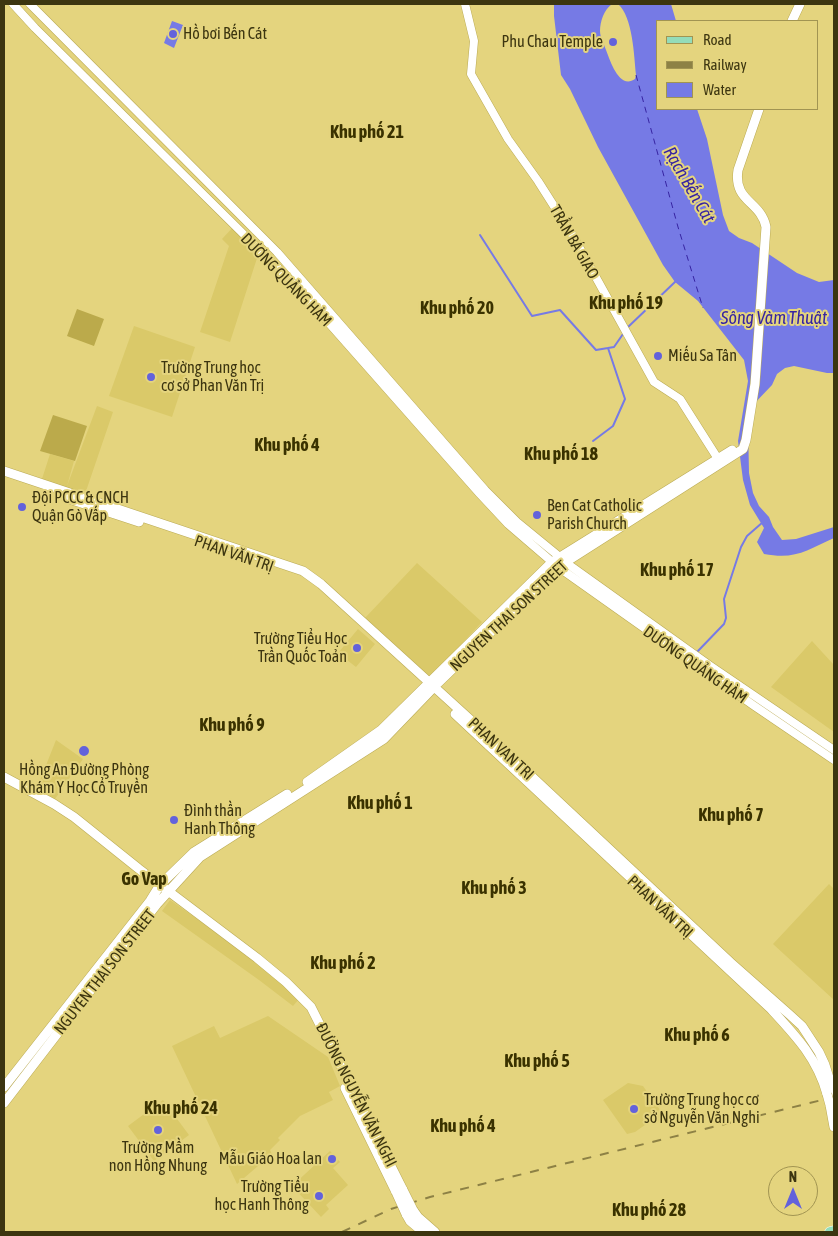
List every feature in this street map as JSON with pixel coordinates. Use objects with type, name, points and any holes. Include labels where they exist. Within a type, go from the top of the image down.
[{"type":"main road","points":[[792,20],[800,4]]},
{"type":"main road","name":"NGUYEN THAI SON STREET","points":[[4,1102],[168,891],[200,857],[286,799],[380,730],[559,562],[737,451],[741,439],[750,383],[764,225],[758,210],[742,195],[737,185],[737,178],[759,110]]},
{"type":"main road","name":"PHAN VĂN TRỊ","points":[[4,471],[249,556]]},
{"type":"main road","name":"PHAN VĂN TRỊ","points":[[4,477],[249,556]]},
{"type":"main road","points":[[249,556],[303,572],[321,584],[429,686],[451,710],[519,771]]},
{"type":"main road","name":"PHAN VAN TRI","points":[[429,686],[693,933]]},
{"type":"main road","name":"ĐƯỜNG NGUYỄN VĂN NGHI","points":[[4,777],[74,817],[257,958],[286,982],[311,1007],[409,1212]]},
{"type":"main road","name":"NGUYEN THAI SON STREET","points":[[4,1087],[145,907],[160,885],[194,852],[286,799]]},
{"type":"main road","name":"PHAN VĂN TRỊ","points":[[693,933],[790,1015],[810,1038],[833,1081],[830,1105],[834,1127]]},
{"type":"main road","name":"PHAN VĂN TRỊ","points":[[693,933],[796,1036],[818,1067],[832,1094]]},
{"type":"main road","points":[[783,1022],[790,1015]]},
{"type":"main road","points":[[409,1212],[410,1221],[423,1232]]},
{"type":"main road","points":[[409,1212],[418,1217],[435,1232]]},
{"type":"main road","points":[[830,1232],[834,1231]]},
{"type":"street","name":"DƯƠNG QUẢNG HÀM","points":[[13,4],[48,41],[306,291],[485,490],[559,562],[753,705],[823,747],[834,750]]},
{"type":"street","name":"DƯƠNG QUẢNG HÀM","points":[[30,4],[277,252],[306,291]]},
{"type":"street","name":"TRẦN BÁ GIAO","points":[[465,4],[474,41],[471,74],[506,135],[573,236],[654,382],[680,399],[720,461]]},
{"type":"street","name":"DƯƠNG QUẢNG HÀM","points":[[823,747],[834,760]]},
{"type":"shaded area","points":[[235,225],[259,252],[230,342],[200,332],[229,246],[222,239]]},
{"type":"shaded area","points":[[77,309],[104,319],[94,346],[67,336]]},
{"type":"shaded area","name":"Trường Trung học cơ sở Phan Văn Trị","points":[[134,326],[195,347],[172,417],[109,396]]},
{"type":"shaded area","points":[[97,406],[113,412],[84,497],[41,482],[50,454],[74,461],[67,486]]},
{"type":"shaded area","points":[[53,415],[87,426],[75,461],[40,451]]},
{"type":"shaded area","points":[[417,563],[482,622],[429,679],[364,619]]},
{"type":"shaded area","name":"Trường Tiểu Học Trần Quốc Toản","points":[[358,629],[375,644],[356,667],[338,653]]},
{"type":"shaded area","points":[[812,641],[834,665],[834,732],[771,687]]},
{"type":"shaded area","points":[[56,740],[83,759],[55,799],[37,788]]},
{"type":"shaded area","points":[[829,884],[834,889],[834,1000],[773,944]]},
{"type":"shaded area","points":[[170,900],[267,968],[299,999],[293,1006],[162,911]]},
{"type":"shaded area","points":[[268,1016],[328,1057],[340,1086],[329,1092],[333,1100],[300,1116],[278,1138],[280,1140],[270,1150],[272,1154],[237,1184],[172,1046],[214,1026],[220,1038]]},
{"type":"shaded area","name":"Trường Trung học cơ sở Nguyễn Văn Nghi","points":[[628,1083],[643,1086],[665,1117],[655,1124],[652,1120],[635,1132],[627,1134],[603,1100]]},
{"type":"shaded area","name":"Trường Mầm non Hồng Nhung","points":[[163,1100],[189,1135],[154,1161],[128,1126]]},
{"type":"shaded area","name":"Trường Tiểu học Hanh Thông","points":[[330,1151],[340,1162],[333,1168],[348,1185],[326,1205],[329,1209],[321,1217],[292,1186]]},
{"type":"water","name":"Sông Vàm Thuật","points":[[554,4],[612,4],[607,9],[602,20],[600,27],[601,36],[616,72],[624,81],[629,81],[635,79],[636,75],[632,37],[627,18],[618,4],[671,4],[676,20],[656,20],[656,110],[697,110],[707,139],[723,215],[729,231],[739,238],[752,243],[797,273],[819,282],[834,280],[834,373],[794,366],[785,368],[777,374],[772,385],[752,406],[748,424],[749,473],[753,493],[759,506],[769,517],[782,540],[796,539],[834,527],[834,538],[801,553],[785,556],[764,554],[757,542],[764,528],[750,505],[743,480],[738,441],[748,381],[744,360],[698,301],[675,282],[663,265],[561,75]]},
{"type":"water","name":"Hồ bơi Bến Cát","points":[[172,21],[183,25],[174,48],[164,43]]},
{"type":"waterway","points":[[480,235],[532,316],[560,310],[596,350],[614,347],[623,334]]},
{"type":"waterway","points":[[627,328],[676,281]]},
{"type":"waterway","points":[[593,441],[613,426],[625,399],[608,348]]},
{"type":"waterway","points":[[697,652],[724,624],[726,618],[724,599],[741,547],[747,536],[763,522]]},
{"type":"ferry route","points":[[636,75],[678,227],[703,308]]},
{"type":"railway","points":[[342,1232],[391,1209],[430,1197],[834,1097]]},
{"type":"place","name":"Hồ bơi Bến Cát","points":[[173,34]]},
{"type":"place","name":"Phu Chau Temple","points":[[613,42]]},
{"type":"place","name":"Miếu Sa Tân","points":[[658,356]]},
{"type":"place","name":"Trường Trung học cơ sở Phan Văn Trị","points":[[151,377]]},
{"type":"place","name":"Đội PCCC & CNCH Quận Gò Vấp","points":[[22,507]]},
{"type":"place","name":"Ben Cat Catholic Parish Church","points":[[537,515]]},
{"type":"place","name":"Trường Tiểu Học Trần Quốc Toản","points":[[357,648]]},
{"type":"place","name":"Hồng An Đường Phòng Khám Y Học Cổ Truyền","points":[[84,751]]},
{"type":"place","name":"Đình thần Hanh Thông","points":[[174,820]]},
{"type":"place","name":"Trường Trung học cơ sở Nguyễn Văn Nghi","points":[[634,1109]]},
{"type":"place","name":"Trường Mầm non Hồng Nhung","points":[[158,1130]]},
{"type":"place","name":"Mẫu Giáo Hoa lan","points":[[332,1159]]},
{"type":"place","name":"Trường Tiểu học Hanh Thông","points":[[319,1196]]},
{"type":"district","name":"Khu phố 21","points":[[367,132]]},
{"type":"district","name":"Khu phố 19","points":[[626,303]]},
{"type":"district","name":"Khu phố 20","points":[[457,308]]},
{"type":"district","name":"Khu phố 4","points":[[287,445]]},
{"type":"district","name":"Khu phố 18","points":[[561,454]]},
{"type":"district","name":"Khu phố 17","points":[[677,570]]},
{"type":"district","name":"Khu phố 9","points":[[232,725]]},
{"type":"district","name":"Khu phố 1","points":[[380,803]]},
{"type":"district","name":"Khu phố 7","points":[[731,815]]},
{"type":"district","name":"Go Vap","points":[[144,879]]},
{"type":"district","name":"Khu phố 3","points":[[494,888]]},
{"type":"district","name":"Khu phố 2","points":[[343,963]]},
{"type":"district","name":"Khu phố 6","points":[[697,1035]]},
{"type":"district","name":"Khu phố 5","points":[[537,1061]]},
{"type":"district","name":"Khu phố 24","points":[[181,1108]]},
{"type":"district","name":"Khu phố 4","points":[[463,1126]]},
{"type":"district","name":"Khu phố 28","points":[[649,1210]]},
{"type":"water label","name":"Rạch Bến Cát","points":[[689,185]]}]
